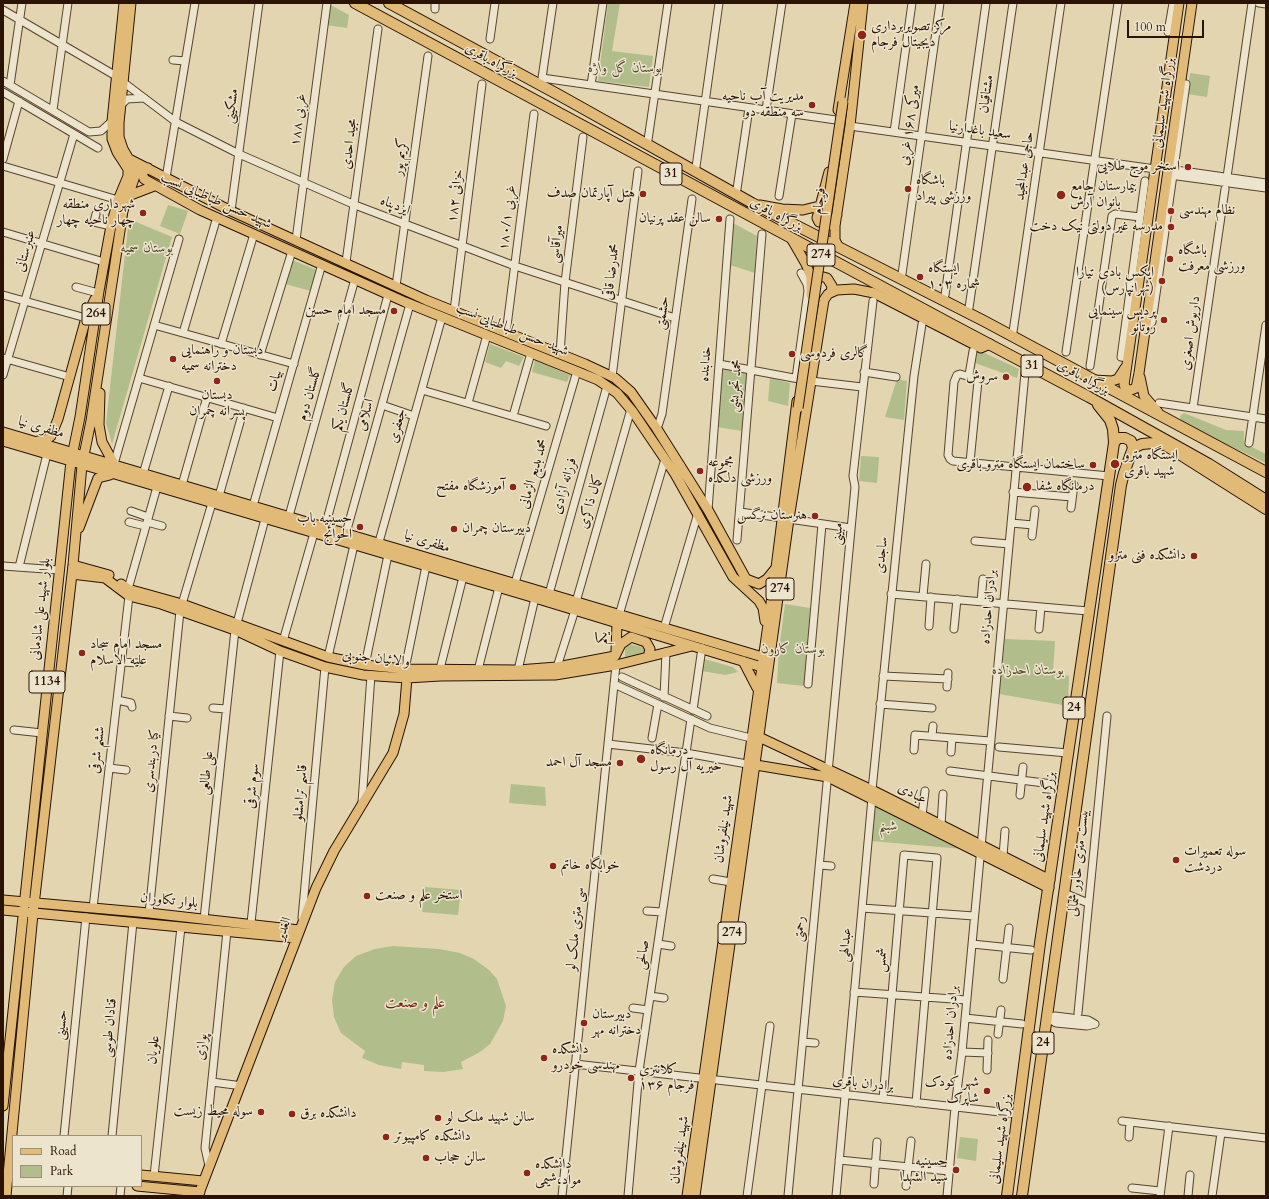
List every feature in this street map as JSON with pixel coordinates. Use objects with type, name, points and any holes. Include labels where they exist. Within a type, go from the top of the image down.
[{"type":"highway","name":"بزرگراه باقری","points":[[355,3],[953,326],[976,336],[1089,397],[1209,464],[1265,499]]},
{"type":"highway","name":"بزرگراه باقری","points":[[388,3],[540,81],[559,95],[752,203],[966,309],[984,321],[1092,380]]},
{"type":"highway","points":[[530,98],[538,93],[540,81]]},
{"type":"highway","points":[[552,109],[552,100],[559,95]]},
{"type":"highway","points":[[953,326],[961,320],[966,309]]},
{"type":"highway","points":[[976,336],[976,327],[984,321]]},
{"type":"highway","name":"31","points":[[1092,380],[1266,472]]},
{"type":"highway","name":"24","points":[[1089,397],[1103,410],[1110,420],[1113,429],[1114,443]]},
{"type":"highway","points":[[1114,443],[1118,438],[1125,438],[1131,442],[1133,448],[1147,444],[1165,445],[1266,509]]},
{"type":"highway","name":"بزرگراه شهید سلیمانی","points":[[1007,1196],[1040,943],[1114,443]]},
{"type":"highway","name":"بزرگراه شهید سلیمانی","points":[[1022,1196],[1121,485],[1133,448]]},
{"type":"highway","points":[[1040,943],[1042,947],[1049,950],[1056,947]]},
{"type":"highway","points":[[1036,972],[1047,969],[1053,974]]},
{"type":"main road","name":"264","points":[[82,465],[91,421],[123,211],[135,176],[134,168],[123,149],[119,137],[124,3]]},
{"type":"main road","name":"264","points":[[71,461],[80,417],[99,292],[111,226],[118,200],[128,173],[112,139],[112,121],[120,79],[131,3]]},
{"type":"main road","name":"274","points":[[843,79],[855,3]]},
{"type":"main road","name":"274","points":[[854,81],[863,3]]},
{"type":"main road","name":"بزرگراه شهید سلیمانی","points":[[1179,3],[1124,385],[1128,391],[1136,388],[1139,373],[1171,172],[1192,3]]},
{"type":"main road","name":"فرجام","points":[[843,79],[846,103]]},
{"type":"main road","points":[[837,215],[832,224],[823,224],[817,218],[827,179],[843,79]]},
{"type":"main road","name":"فرجام","points":[[795,418],[801,409],[846,103],[854,81]]},
{"type":"main road","points":[[838,246],[835,233],[850,126],[854,81]]},
{"type":"main road","name":"شهید حسن طباطبایی نسب","points":[[129,159],[231,211],[396,286],[612,377],[631,392],[657,429],[708,510],[742,573],[750,582],[759,584],[763,582],[776,568]]},
{"type":"main road","points":[[148,168],[142,170],[142,176],[154,186]]},
{"type":"main road","name":"شهید حسن طباطبایی نسب","points":[[128,196],[154,186],[217,217],[388,295],[577,372],[617,392],[631,409],[665,459],[698,513],[733,577],[759,601],[765,616],[765,640]]},
{"type":"main road","points":[[752,203],[782,209],[803,210],[819,206]]},
{"type":"main road","points":[[791,238],[806,264],[812,286]]},
{"type":"main road","points":[[795,418],[798,378],[812,286],[816,278],[824,276],[830,281],[832,286],[831,292],[848,289],[874,293],[982,348],[990,344]]},
{"type":"main road","points":[[36,441],[46,440],[51,436],[58,420],[86,318],[99,292]]},
{"type":"main road","name":"شهید نیلفروشان","points":[[755,737],[758,689],[765,663],[765,640],[776,568],[805,420],[824,300],[831,292]]},
{"type":"main road","points":[[104,334],[99,425],[102,442],[114,464]]},
{"type":"main road","points":[[1092,380],[1112,381],[1118,379],[1122,375],[1128,361]]},
{"type":"main road","points":[[1139,373],[1144,396],[1151,407],[1165,419]]},
{"type":"main road","name":"فرجام","points":[[801,409],[805,420]]},
{"type":"main road","points":[[80,417],[81,426],[84,430],[88,429],[91,421]]},
{"type":"main road","name":"شهید نیلفروشان","points":[[687,1196],[708,1079],[786,519],[795,418]]},
{"type":"main road","name":"مظفری نیا","points":[[3,432],[515,583],[549,594],[575,606]]},
{"type":"main road","name":"مظفری نیا","points":[[3,441],[462,577],[535,598],[575,606],[618,619],[698,647],[719,648],[743,661],[765,663]]},
{"type":"main road","name":"بلوار شهید علی شادمانی","points":[[24,902],[71,461]]},
{"type":"main road","name":"بلوار شهید علی شادمانی","points":[[35,903],[76,535],[82,465]]},
{"type":"main road","points":[[76,535],[98,478],[104,475],[115,475]]},
{"type":"main road","points":[[716,547],[723,545],[724,540]]},
{"type":"main road","points":[[375,551],[379,542]]},
{"type":"main road","name":"والائیان جنوبی","points":[[72,570],[105,578],[128,593],[181,608],[236,627],[282,646],[325,667],[352,673],[405,678],[556,671],[615,660],[648,657],[666,652],[698,647]]},
{"type":"main road","name":"مظفری نیا","points":[[618,619],[664,628],[765,663]]},
{"type":"main road","name":"یکم","points":[[615,660],[618,619]]},
{"type":"main road","points":[[615,660],[621,644],[631,637],[646,642],[666,652]]},
{"type":"main road","points":[[646,642],[650,649],[648,657]]},
{"type":"main road","name":"والائیان جنوبی","points":[[282,646],[365,665],[405,668],[556,671]]},
{"type":"main road","points":[[743,661],[758,689]]},
{"type":"main road","name":"الغدیر","points":[[199,1194],[299,930],[334,851],[362,802],[393,753],[404,714],[405,668]]},
{"type":"main road","name":"عبادی","points":[[755,737],[872,794],[1049,884]]},
{"type":"main road","name":"شهید نیلفروشان","points":[[695,1196],[731,882],[751,764]]},
{"type":"main road","name":"عبادی","points":[[751,764],[828,773]]},
{"type":"main road","name":"عبادی","points":[[872,794],[922,815],[980,849],[1003,856],[1049,884]]},
{"type":"main road","points":[[3,900],[24,902]]},
{"type":"main road","name":"بلوار تکاوران","points":[[24,902],[149,913],[299,930]]},
{"type":"main road","name":"1134","points":[[3,1106],[24,902]]},
{"type":"main road","name":"1134","points":[[6,1196],[35,903]]},
{"type":"main road","points":[[3,910],[23,912]]},
{"type":"main road","name":"بلوار تکاوران","points":[[23,912],[227,931],[299,930]]},
{"type":"main road","points":[[142,1175],[203,1181]]},
{"type":"main road","points":[[142,1187],[173,1193],[199,1194]]},
{"type":"street","points":[[10,85],[22,3]]},
{"type":"street","points":[[53,110],[68,3]]},
{"type":"street","points":[[166,178],[195,3]]},
{"type":"street","name":"مشکینی","points":[[231,211],[259,3]]},
{"type":"street","name":"۱۸۸ غربی","points":[[296,240],[305,183],[327,3]]},
{"type":"street","points":[[490,39],[495,3]]},
{"type":"street","points":[[553,3],[540,81],[591,85],[836,120]]},
{"type":"street","points":[[591,85],[603,3]]},
{"type":"street","points":[[648,140],[668,3]]},
{"type":"street","points":[[696,167],[719,3]]},
{"type":"street","points":[[766,110],[782,3]]},
{"type":"street","points":[[894,132],[912,3]]},
{"type":"street","name":"میرکی ۱۶۸ غربی","points":[[902,274],[940,3]]},
{"type":"street","points":[[945,295],[986,3]]},
{"type":"street","name":"مشتاقیان","points":[[966,309],[1014,3]]},
{"type":"street","name":"حاجی عبدالمجید","points":[[1014,332],[1061,3]]},
{"type":"street","points":[[1066,352],[1118,3]]},
{"type":"street","points":[[1168,32],[1173,3]]},
{"type":"street","points":[[1227,177],[1252,3]]},
{"type":"street","points":[[1259,3],[1266,4]]},
{"type":"street","name":"ایزدپناه","points":[[3,10],[120,79],[176,122],[239,154],[355,204],[515,266],[675,318]]},
{"type":"street","name":"مجید احدی","points":[[346,262],[378,29]]},
{"type":"street","name":"کریم پور","points":[[396,286],[406,224],[428,56]]},
{"type":"street","points":[[173,60],[186,61]]},
{"type":"street","points":[[3,81],[89,132],[101,131],[112,121]]},
{"type":"street","name":"۱۸۲ خزائی","points":[[454,311],[482,84]]},
{"type":"street","points":[[1171,172],[1186,84]]},
{"type":"street","points":[[3,92],[98,148]]},
{"type":"street","points":[[121,104],[127,98],[145,98]]},
{"type":"street","points":[[3,159],[19,101]]},
{"type":"street","points":[[737,189],[749,108]]},
{"type":"street","name":"۱۸۰/۱ غربی","points":[[507,326],[534,114]]},
{"type":"street","points":[[779,196],[792,114]]},
{"type":"street","name":"سعید باغدارنیا","points":[[850,126],[1155,169]]},
{"type":"street","name":"عنبرستانی","points":[[3,375],[5,359],[25,301],[74,134]]},
{"type":"street","name":"میرآقاسی","points":[[560,354],[565,282],[583,137]]},
{"type":"street","points":[[3,166],[118,200]]},
{"type":"street","name":"محمدرضا قاقی","points":[[612,377],[638,171]]},
{"type":"street","points":[[1171,172],[1227,177],[1266,183]]},
{"type":"street","points":[[1171,172],[1266,188]]},
{"type":"street","points":[[1128,361],[1121,357],[1146,181]]},
{"type":"street","name":"داریوش اصغری","points":[[1193,408],[1225,189]]},
{"type":"street","name":"حشمتی","points":[[657,429],[662,414],[692,199]]},
{"type":"street","points":[[96,214],[93,225],[111,226]]},
{"type":"street","points":[[1090,366],[1112,216],[1115,214],[1140,217]]},
{"type":"street","points":[[183,333],[217,217]]},
{"type":"street","name":"خدابنده","points":[[708,510],[730,219]]},
{"type":"street","points":[[3,232],[104,262]]},
{"type":"street","points":[[221,344],[254,234]]},
{"type":"street","name":"محمد تجریشی","points":[[737,540],[762,234]]},
{"type":"street","points":[[114,464],[179,239]]},
{"type":"street","points":[[260,355],[292,251]]},
{"type":"street","name":"بیات","points":[[253,506],[322,264]]},
{"type":"street","points":[[719,364],[798,378],[808,291],[807,284],[800,273]]},
{"type":"street","name":"گلستان دوم","points":[[289,516],[355,279]]},
{"type":"street","points":[[76,287],[99,292]]},
{"type":"street","points":[[3,295],[86,318]]},
{"type":"street","name":"گلستان یکم","points":[[326,527],[388,295]]},
{"type":"street","name":"مبینی","points":[[828,773],[855,487],[853,476],[873,301]]},
{"type":"street","name":"اسلامی","points":[[346,533],[410,304]]},
{"type":"street","name":"جعفری","points":[[379,542],[442,317]]},
{"type":"street","name":"ساجدی","points":[[872,794],[914,376],[922,324]]},
{"type":"street","points":[[154,325],[294,364]]},
{"type":"street","points":[[1250,443],[1266,325]]},
{"type":"street","points":[[468,403],[487,335]]},
{"type":"street","points":[[968,375],[973,351]]},
{"type":"street","points":[[513,416],[532,353]]},
{"type":"street","points":[[5,359],[70,377]]},
{"type":"street","name":"محمد بدیع الزمانی","points":[[515,583],[577,372]]},
{"type":"street","points":[[864,372],[896,377]]},
{"type":"street","name":"برادران احدزاده","points":[[947,1196],[967,1000],[1025,373]]},
{"type":"street","points":[[970,462],[978,381],[977,378],[968,375],[957,375],[954,382],[948,455],[953,461],[1109,476]]},
{"type":"street","points":[[139,378],[278,418]]},
{"type":"street","points":[[811,381],[862,388]]},
{"type":"street","points":[[143,474],[169,386]]},
{"type":"street","name":"فرزانه آزادی","points":[[549,594],[607,386]]},
{"type":"street","points":[[422,390],[546,426]]},
{"type":"street","points":[[182,485],[207,397]]},
{"type":"street","points":[[1159,403],[1266,418]]},
{"type":"street","points":[[382,405],[414,416]]},
{"type":"street","points":[[220,496],[244,408]]},
{"type":"street","name":"کمال ذاکری","points":[[556,671],[631,409]]},
{"type":"street","points":[[19,567],[47,454]]},
{"type":"street","points":[[618,619],[665,459]]},
{"type":"street","points":[[1071,508],[1074,485]]},
{"type":"street","name":"ششم شرقی","points":[[94,908],[122,662],[128,593],[156,487]]},
{"type":"street","points":[[1014,492],[1072,497]]},
{"type":"street","name":"کیا دربندسری","points":[[149,913],[181,608],[212,503]]},
{"type":"street","points":[[1032,536],[1035,510]]},
{"type":"street","points":[[131,511],[147,522]]},
{"type":"street","points":[[740,512],[851,528]]},
{"type":"street","points":[[664,628],[698,513]]},
{"type":"street","name":"علی طالعی","points":[[204,919],[236,627],[265,519]]},
{"type":"street","points":[[129,522],[147,522],[162,526]]},
{"type":"street","points":[[1011,523],[1033,525]]},
{"type":"street","points":[[808,684],[822,524]]},
{"type":"street","name":"سوم شرقی","points":[[251,924],[282,646],[314,534]]},
{"type":"street","points":[[975,541],[1009,544]]},
{"type":"street","points":[[328,657],[354,545]]},
{"type":"street","points":[[365,665],[388,555]]},
{"type":"street","points":[[923,596],[926,564]]},
{"type":"street","points":[[3,566],[59,570]]},
{"type":"street","points":[[405,668],[426,566]]},
{"type":"street","points":[[440,669],[462,577]]},
{"type":"street","points":[[981,601],[983,579]]},
{"type":"street","points":[[478,670],[498,587]]},
{"type":"street","points":[[891,594],[1003,602],[1088,611]]},
{"type":"street","points":[[929,626],[931,597]]},
{"type":"street","points":[[518,670],[535,598]]},
{"type":"street","points":[[954,629],[957,599]]},
{"type":"street","points":[[1039,629],[1041,607]]},
{"type":"street","points":[[692,710],[698,647]]},
{"type":"street","points":[[664,697],[666,652]]},
{"type":"street","name":"سی متری ملک لو","points":[[562,1196],[614,684],[615,660]]},
{"type":"street","points":[[122,662],[138,663]]},
{"type":"street","name":"قاسم ترامشلو","points":[[299,930],[325,667]]},
{"type":"street","points":[[362,802],[371,675]]},
{"type":"street","points":[[883,676],[948,676],[947,687]]},
{"type":"street","points":[[622,677],[707,716]]},
{"type":"street","points":[[614,684],[710,728],[755,737]]},
{"type":"street","points":[[117,700],[131,703],[132,708]]},
{"type":"street","points":[[652,738],[658,704]]},
{"type":"street","points":[[880,704],[932,708]]},
{"type":"street","points":[[213,708],[226,709]]},
{"type":"street","points":[[169,716],[187,718]]},
{"type":"street","name":"بیست متری خاور شمالی","points":[[1078,1013],[1107,716]]},
{"type":"street","name":"صالحی","points":[[628,1196],[639,1072],[691,719]]},
{"type":"street","points":[[932,736],[933,726]]},
{"type":"street","points":[[14,730],[42,733]]},
{"type":"street","points":[[914,750],[915,735],[990,741]]},
{"type":"street","points":[[951,752],[952,738]]},
{"type":"street","name":"عبادی","points":[[608,744],[686,753],[751,764]]},
{"type":"street","points":[[999,747],[1068,753]]},
{"type":"street","points":[[1020,795],[1023,767]]},
{"type":"street","points":[[110,768],[126,770]]},
{"type":"street","points":[[950,771],[1052,784]]},
{"type":"street","name":"رحمتی","points":[[788,1196],[828,773]]},
{"type":"street","points":[[922,815],[925,791]]},
{"type":"street","name":"عبدالهی","points":[[836,1196],[872,794]]},
{"type":"street","points":[[941,825],[943,794]]},
{"type":"street","points":[[1003,856],[1005,831]]},
{"type":"street","name":"شمس","points":[[883,1099],[904,855],[937,858],[932,913]]},
{"type":"street","points":[[820,865],[831,866]]},
{"type":"street","points":[[713,880],[731,882]]},
{"type":"street","points":[[1064,893],[1088,903]]},
{"type":"street","points":[[862,908],[974,916]]},
{"type":"street","points":[[647,911],[662,912]]},
{"type":"street","points":[[916,1103],[932,913]]},
{"type":"street","name":"حسینی","points":[[64,1135],[86,917]]},
{"type":"street","name":"قنادان طوسی","points":[[112,1135],[132,922]]},
{"type":"street","name":"علویان","points":[[154,1176],[181,926]]},
{"type":"street","points":[[1003,979],[1009,928]]},
{"type":"street","name":"پوازی","points":[[209,1166],[205,1148],[227,931]]},
{"type":"street","points":[[658,944],[671,946]]},
{"type":"street","points":[[972,944],[1031,950]]},
{"type":"street","points":[[854,992],[967,1000]]},
{"type":"street","points":[[650,996],[664,998]]},
{"type":"street","points":[[633,1008],[648,1010]]},
{"type":"street","points":[[998,1034],[1001,1010]]},
{"type":"street","points":[[1055,1016],[1082,1019],[1088,1020],[1095,1024],[1088,1026],[1056,1023],[1047,1018],[1055,1016]]},
{"type":"street","points":[[965,1018],[1022,1024]]},
{"type":"street","points":[[747,1196],[770,1026]]},
{"type":"street","points":[[987,1070],[988,1040]]},
{"type":"street","points":[[803,1042],[815,1043]]},
{"type":"street","points":[[962,1052],[988,1053]]},
{"type":"street","name":"برادران باقری","points":[[575,1064],[1018,1114]]},
{"type":"street","points":[[212,1082],[234,1085]]},
{"type":"street","points":[[1122,1121],[1266,1138]]},
{"type":"street","points":[[1129,1138],[1130,1122]]},
{"type":"street","points":[[1132,1188],[1160,1194],[1169,1126]]},
{"type":"street","points":[[1212,1196],[1221,1132]]},
{"type":"street","points":[[874,1184],[877,1142]]},
{"type":"street","points":[[906,1186],[911,1142]]},
{"type":"street","points":[[839,1160],[949,1171]]},
{"type":"street","points":[[1188,1196],[1190,1175]]},
{"type":"green space","name":"بوستان گل واژه","points":[[608,3],[620,3],[612,51],[653,56],[649,87],[598,81]]},
{"type":"green space","points":[[329,4],[349,15],[347,28],[326,25]]},
{"type":"green space","points":[[1190,73],[1210,76],[1207,97],[1187,94]]},
{"type":"green space","points":[[168,205],[188,211],[180,234],[160,226]]},
{"type":"green space","name":"بوستان سمیه","points":[[129,219],[172,237],[112,444],[106,423]]},
{"type":"green space","points":[[733,223],[757,236],[755,273],[730,265]]},
{"type":"green space","points":[[292,260],[317,270],[311,291],[285,284]]},
{"type":"green space","points":[[490,344],[524,357],[519,366],[506,361],[501,368],[485,362]]},
{"type":"green space","points":[[978,350],[1019,369],[1017,378],[975,363]]},
{"type":"green space","points":[[535,360],[570,375],[567,382],[532,372]]},
{"type":"green space","points":[[722,367],[748,372],[742,431],[717,427]]},
{"type":"green space","points":[[770,378],[790,383],[788,406],[768,401]]},
{"type":"green space","points":[[897,379],[907,381],[904,420],[885,417]]},
{"type":"green space","points":[[1184,413],[1226,430],[1244,431],[1244,443],[1266,454],[1266,463],[1181,423],[1180,416]]},
{"type":"green space","points":[[861,456],[879,457],[877,483],[859,481]]},
{"type":"green space","name":"بوستان کارون","points":[[785,604],[810,608],[804,686],[777,683],[779,649]]},
{"type":"green space","name":"بوستان احدزاده","points":[[1005,639],[1055,641],[1053,672],[1069,676],[1068,706],[999,694]]},
{"type":"green space","points":[[629,644],[643,647],[645,650],[644,654],[625,658],[625,647]]},
{"type":"green space","points":[[704,659],[733,667],[738,672],[725,675],[702,671]]},
{"type":"green space","points":[[511,784],[545,787],[546,806],[509,803]]},
{"type":"green space","name":"شبنم","points":[[876,804],[963,849],[871,841]]},
{"type":"green space","points":[[425,887],[461,890],[458,915],[422,912]]},
{"type":"green space","points":[[393,946],[439,949],[460,953],[474,959],[489,970],[497,979],[506,1006],[503,1021],[490,1044],[480,1052],[461,1062],[463,1069],[443,1072],[424,1071],[424,1065],[402,1062],[401,1069],[379,1065],[362,1058],[365,1051],[341,1033],[334,1017],[332,1000],[335,982],[344,967],[356,956],[375,949]]},
{"type":"green space","points":[[960,1137],[978,1139],[976,1161],[957,1158]]},
{"type":"place","name":"مرکز تصویربرداری دیجیتال فرجام","points":[[862,35]]},
{"type":"place","name":"مدیریت آب ناحیه سه منطقه دو","points":[[812,105]]},
{"type":"place","name":"استخر موج طلایی","points":[[1188,167]]},
{"type":"place","name":"باشگاه ورزشی پیراد","points":[[908,189]]},
{"type":"place","name":"هتل آپارتمان صدف","points":[[643,194]]},
{"type":"place","name":"بیمارستان جامع بانوان آرش","points":[[1061,195]]},
{"type":"place","name":"نظام مهندسی","points":[[1171,211]]},
{"type":"place","name":"شهرداری منطقه چهار ناحیه چهار","points":[[143,213]]},
{"type":"place","name":"سالن عقد پرنیان","points":[[719,219]]},
{"type":"place","name":"مدرسه غیر دولتی نیک دخت","points":[[1171,227]]},
{"type":"place","name":"باشگاه ورزشی معرفت","points":[[1170,259]]},
{"type":"place","name":"ایستگاه شماره ۱۰۳","points":[[920,277]]},
{"type":"place","name":"ایکس بادی تیارا (تهرانپارس)","points":[[1162,281]]},
{"type":"place","name":"مسجد امام حسین","points":[[394,311]]},
{"type":"place","name":"پردیس سینمایی روتانو","points":[[1164,320]]},
{"type":"place","name":"گالری فردوسی","points":[[792,354]]},
{"type":"place","name":"دبستان و راهنمایی دخترانه سمیه","points":[[173,359]]},
{"type":"place","name":"سروش","points":[[1006,377]]},
{"type":"place","name":"دبستان پسرانه چمران","points":[[217,381]]},
{"type":"place","name":"ایستگاه مترو شهید باقری","points":[[1115,464]]},
{"type":"place","name":"ساختمان ایستگاه مترو باقری","points":[[1093,465]]},
{"type":"place","name":"مجموعه ورزشی دلکده","points":[[700,471]]},
{"type":"place","name":"آموزشگاه مفتح","points":[[513,487]]},
{"type":"place","name":"درمانگاه شفا","points":[[1027,487]]},
{"type":"place","name":"هنرستان نرگس","points":[[815,516]]},
{"type":"place","name":"حسینیه باب الحوائج","points":[[360,527]]},
{"type":"place","name":"دبیرستان چمران","points":[[454,529]]},
{"type":"place","name":"دانشکده فنی مترو","points":[[1194,556]]},
{"type":"place","name":"مسجد امام سجاد علیه الاسلام","points":[[82,653]]},
{"type":"place","name":"درمانگاه خیریه آل رسول","points":[[641,759]]},
{"type":"place","name":"مسجد آل احمد","points":[[620,763]]},
{"type":"place","name":"سوله تعمیرات دردشت","points":[[1176,860]]},
{"type":"place","name":"خوابگاه خاتم","points":[[553,866]]},
{"type":"place","name":"استخر علم و صنعت","points":[[367,896]]},
{"type":"place","name":"دبیرستان دخترانه مهر","points":[[584,1023]]},
{"type":"place","name":"دانشکده مهندسی خودرو","points":[[544,1058]]},
{"type":"place","name":"کلانتری ۱۳۶ فرجام","points":[[631,1078]]},
{"type":"place","name":"شهر کودک شاپرک","points":[[987,1091]]},
{"type":"place","name":"سوله محیط زیست","points":[[261,1112]]},
{"type":"place","name":"دانشکده برق","points":[[292,1114]]},
{"type":"place","name":"سالن شهید ملک لو","points":[[438,1118]]},
{"type":"place","name":"دانشکده کامپیوتر","points":[[386,1137]]},
{"type":"place","name":"سالن حجاب","points":[[426,1158]]},
{"type":"place","name":"حسینیه سید الشهدا","points":[[956,1170]]},
{"type":"place","name":"دانشکده مواد،شیمی","points":[[527,1173]]},
{"type":"district","name":"علم و صنعت","points":[[415,1004]]}]
